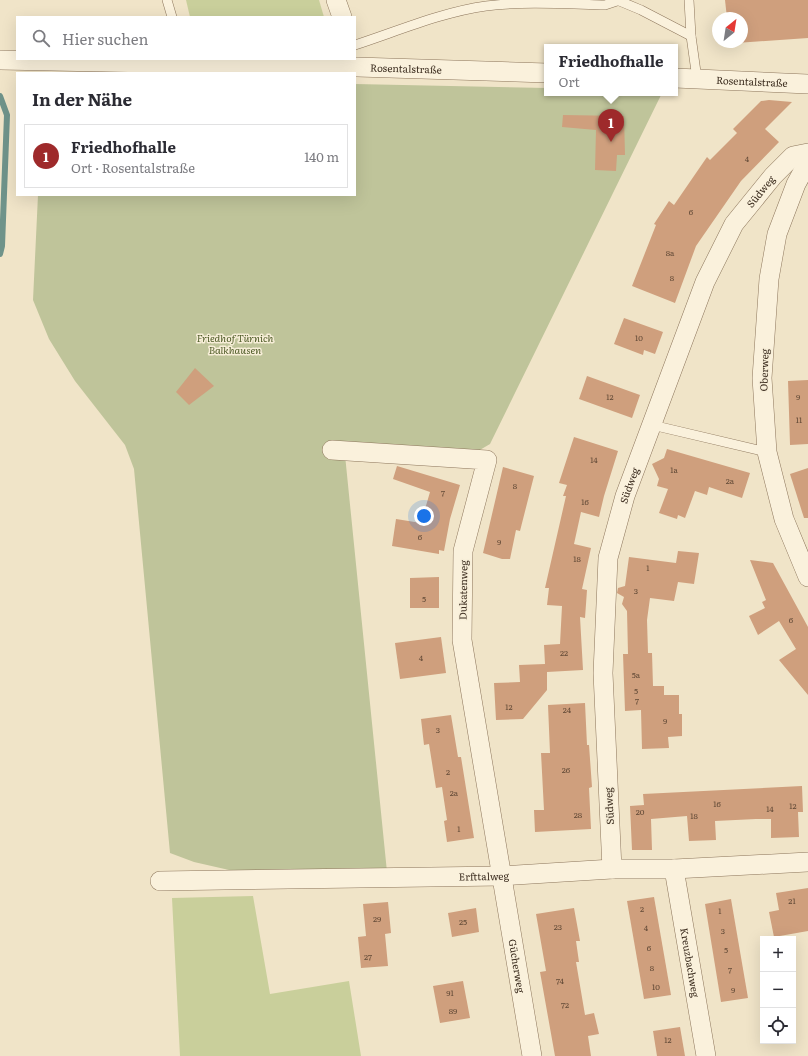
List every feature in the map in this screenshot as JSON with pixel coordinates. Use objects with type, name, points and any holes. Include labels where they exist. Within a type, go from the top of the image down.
[{"type":"street","points":[[336,0],[342,16]]},
{"type":"street","name":"Rosentalstraße","points":[[0,60],[356,63],[544,73]]},
{"type":"street","name":"Rosentalstraße","points":[[678,78],[808,84]]},
{"type":"street","name":"Südweg","points":[[612,869],[603,673],[608,558],[625,496],[705,282],[734,224],[773,176],[793,156],[808,153]]},
{"type":"street","name":"Oberweg","points":[[808,162],[796,184],[778,234],[770,279],[762,378],[767,452],[784,519],[808,578]]},
{"type":"street","name":"Dukatenweg","points":[[332,450],[487,460],[463,551],[462,640],[501,876]]},
{"type":"street","name":"Erfttalweg","points":[[160,881],[501,876],[612,869],[674,869],[808,862]]},
{"type":"street","name":"Kreuzbachweg","points":[[674,869],[706,1056]]},
{"type":"street","name":"Gücherweg","points":[[501,876],[532,1056]]},
{"type":"lane","points":[[167,0],[172,16]]},
{"type":"lane","points":[[356,45],[454,13],[485,6],[523,3],[605,4],[617,0],[641,10],[691,36]]},
{"type":"lane","points":[[689,0],[691,36],[697,79]]},
{"type":"lane","points":[[652,425],[767,452]]},
{"type":"green space","points":[[186,0],[319,0],[324,16],[190,16]]},
{"type":"green space","name":"Friedhof Türnich Balkhausen","points":[[356,84],[544,88],[544,96],[661,96],[490,444],[473,454],[344,445],[387,872],[251,875],[194,862],[170,853],[134,469],[125,445],[75,381],[49,339],[33,300],[38,196],[356,196]]},
{"type":"green space","points":[[253,896],[270,994],[349,981],[361,1056],[180,1056],[172,898]]},
{"type":"building","points":[[725,0],[808,0],[808,38],[748,42],[748,12],[726,12]]},
{"type":"building","points":[[769,100],[792,102],[765,129],[779,142],[741,181],[696,246],[675,303],[632,286],[656,225],[654,224],[669,201],[674,205],[707,157],[710,160],[737,133],[733,129],[761,101]]},
{"type":"building","points":[[563,115],[624,116],[625,155],[617,155],[616,171],[595,170],[596,130],[562,127]]},
{"type":"building","points":[[624,318],[663,332],[655,354],[644,350],[643,355],[614,344]]},
{"type":"building","points":[[195,368],[214,386],[189,405],[176,392]]},
{"type":"building","points":[[587,376],[640,395],[632,418],[579,399]]},
{"type":"building","points":[[808,380],[808,444],[790,445],[788,381]]},
{"type":"building","points":[[574,437],[618,451],[599,517],[581,512],[574,544],[591,548],[582,589],[587,590],[585,618],[580,617],[583,670],[547,672],[547,690],[523,719],[496,720],[494,683],[520,682],[519,665],[545,664],[544,645],[560,644],[562,606],[547,605],[549,588],[545,588],[566,496],[563,496],[567,485],[559,483]]},
{"type":"building","points":[[667,449],[750,473],[742,498],[709,487],[707,495],[695,491],[685,518],[678,515],[677,519],[659,513],[668,489],[657,486],[659,479],[652,464],[664,458]]},
{"type":"building","points":[[397,466],[460,485],[450,519],[444,551],[439,550],[439,554],[392,546],[396,519],[421,523],[430,492],[393,479]]},
{"type":"building","points":[[503,467],[534,476],[520,531],[516,530],[510,559],[502,559],[483,553]]},
{"type":"building","points":[[808,468],[808,518],[804,518],[790,474]]},
{"type":"building","points":[[678,551],[699,553],[694,584],[678,582],[674,601],[650,598],[647,620],[648,653],[652,653],[653,686],[664,686],[664,695],[679,695],[679,714],[682,714],[682,736],[668,737],[669,748],[642,749],[641,710],[625,711],[623,654],[628,654],[627,611],[622,604],[624,597],[617,593],[618,588],[625,586],[629,557],[676,563]]},
{"type":"building","points":[[750,560],[773,563],[808,627],[808,695],[779,660],[796,649],[779,621],[758,635],[749,616],[765,608],[762,602],[766,600]]},
{"type":"building","points":[[439,577],[439,608],[410,608],[410,578]]},
{"type":"building","points":[[441,637],[446,673],[400,679],[395,643]]},
{"type":"building","points":[[585,703],[587,745],[589,745],[592,787],[589,788],[591,829],[535,832],[534,810],[544,810],[541,753],[550,753],[548,705]]},
{"type":"building","points":[[451,715],[458,757],[461,757],[474,838],[447,842],[444,821],[447,820],[442,787],[436,788],[429,744],[424,745],[421,719]]},
{"type":"building","points":[[802,786],[803,812],[798,812],[799,837],[771,838],[771,819],[756,819],[715,821],[716,840],[689,841],[687,816],[651,819],[652,850],[632,850],[630,806],[644,805],[643,794]]},
{"type":"building","points":[[808,888],[808,931],[774,936],[769,912],[779,910],[776,893]]},
{"type":"building","points":[[654,897],[671,995],[644,999],[627,901]]},
{"type":"building","points":[[731,899],[748,998],[721,1002],[705,904]]},
{"type":"building","points":[[388,902],[391,933],[385,934],[388,966],[361,968],[358,937],[366,936],[363,904]]},
{"type":"building","points":[[476,908],[479,932],[452,937],[448,913]]},
{"type":"building","points":[[574,908],[580,941],[576,941],[579,962],[576,962],[585,1015],[594,1013],[599,1034],[588,1036],[591,1056],[555,1056],[540,972],[546,971],[536,914]]},
{"type":"building","points":[[463,981],[470,1018],[440,1023],[433,986]]},
{"type":"building","points":[[680,1027],[685,1056],[657,1056],[653,1031]]},
{"type":"waterway","points":[[0,96],[7,115],[2,246],[0,254]]},
{"type":"place","name":"Friedhofhalle","points":[[611,142]]}]
